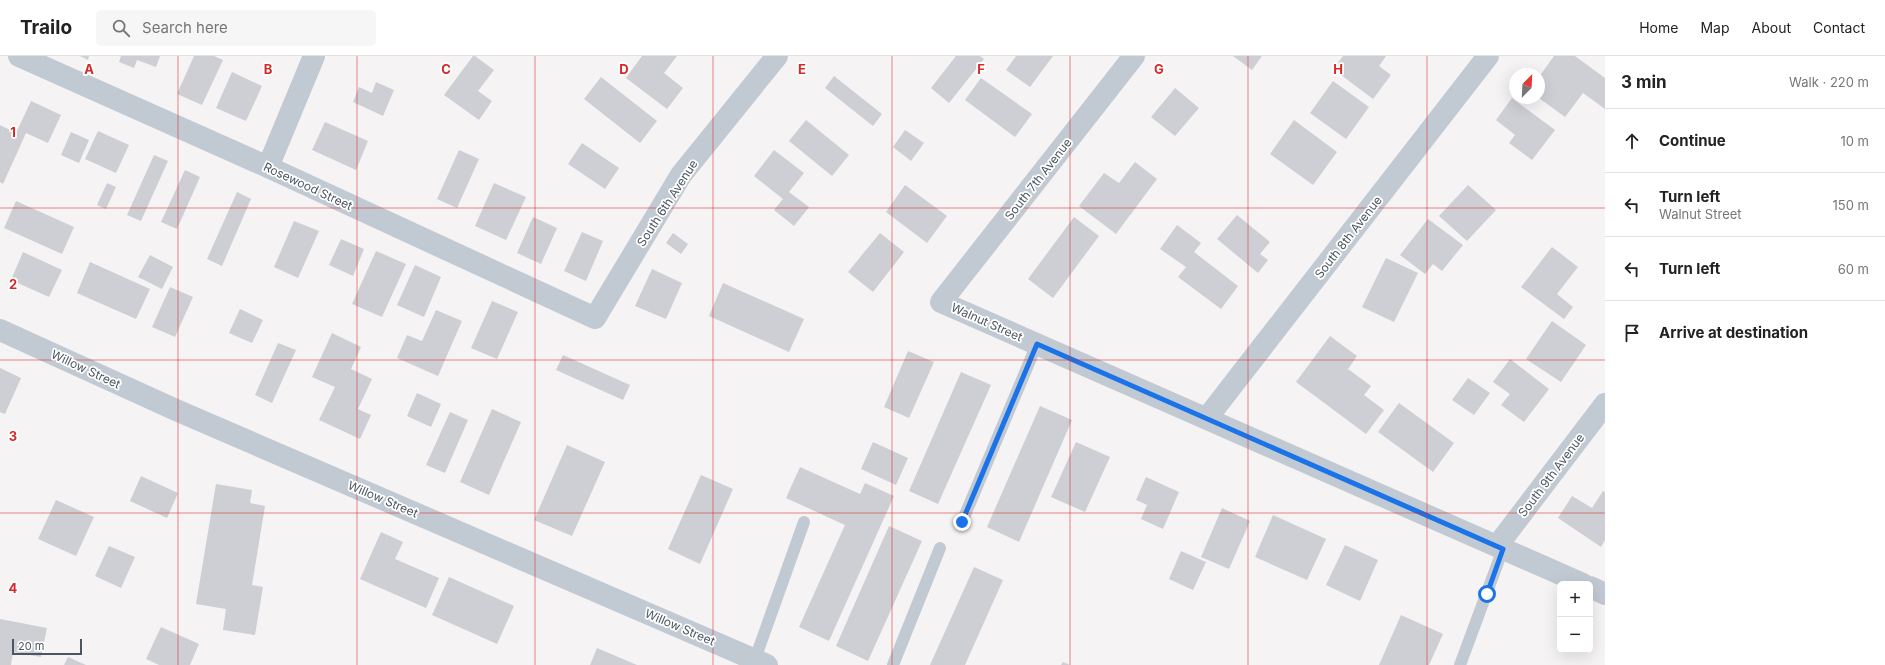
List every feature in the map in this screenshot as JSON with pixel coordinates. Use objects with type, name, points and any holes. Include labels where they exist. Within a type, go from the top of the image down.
[{"type":"street","name":"Rosewood Street","points":[[19,56],[268,167],[595,318]]},
{"type":"street","points":[[268,167],[314,56]]},
{"type":"street","name":"South 6th Avenue","points":[[595,318],[681,175],[777,56]]},
{"type":"street","name":"South 7th Avenue","points":[[941,302],[1134,56]]},
{"type":"street","name":"South 8th Avenue","points":[[1207,418],[1488,56]]},
{"type":"street","name":"Walnut Street","points":[[941,302],[1576,581]]},
{"type":"street","name":"Willow Street","points":[[0,330],[176,410],[750,661]]},
{"type":"street","name":"South 9th Avenue","points":[[1500,547],[1605,404]]},
{"type":"street","points":[[1593,588],[1605,594]]},
{"type":"lane","points":[[962,522],[1037,344]]},
{"type":"lane","points":[[750,661],[804,522]]},
{"type":"lane","points":[[1460,665],[1500,547]]},
{"type":"lane","points":[[893,665],[940,548]]},
{"type":"building","points":[[80,56],[89,56],[88,60]]},
{"type":"building","points":[[121,56],[160,56],[156,67],[137,60],[134,68],[119,62]]},
{"type":"building","points":[[194,56],[214,56],[223,60],[202,105],[177,94]]},
{"type":"building","points":[[473,56],[494,70],[478,91],[492,101],[479,120],[444,95]]},
{"type":"building","points":[[642,56],[677,56],[664,73],[683,88],[667,109],[626,78]]},
{"type":"building","points":[[956,56],[980,56],[984,59],[949,103],[931,88]]},
{"type":"building","points":[[1016,56],[1053,56],[1030,87],[1006,70]]},
{"type":"building","points":[[1233,56],[1262,56],[1252,70]]},
{"type":"building","points":[[1343,56],[1386,56],[1379,66],[1391,75],[1373,99],[1333,69]]},
{"type":"building","points":[[1554,56],[1575,56],[1605,78],[1605,109],[1583,93],[1565,117],[1545,102],[1545,69]]},
{"type":"building","points":[[232,72],[262,86],[246,121],[216,108]]},
{"type":"building","points":[[834,76],[882,114],[873,126],[825,88]]},
{"type":"building","points":[[601,77],[657,121],[640,143],[584,99]]},
{"type":"building","points":[[981,78],[1032,114],[1015,137],[965,100]]},
{"type":"building","points":[[1333,81],[1369,107],[1346,139],[1310,113]]},
{"type":"building","points":[[376,82],[394,90],[383,116],[353,102],[359,87],[372,93]]},
{"type":"building","points":[[1175,88],[1199,108],[1175,136],[1151,117]]},
{"type":"building","points":[[31,101],[61,115],[48,143],[26,133],[3,184],[0,182],[0,125],[16,133]]},
{"type":"building","points":[[1509,102],[1509,104],[1520,104],[1555,130],[1532,160],[1509,143],[1515,135],[1496,120]]},
{"type":"building","points":[[806,120],[849,155],[832,176],[789,141]]},
{"type":"building","points":[[1294,120],[1337,152],[1313,185],[1270,154]]},
{"type":"building","points":[[325,122],[368,141],[356,170],[312,150]]},
{"type":"building","points":[[905,130],[924,143],[911,161],[893,147]]},
{"type":"building","points":[[98,131],[129,145],[116,173],[85,159]]},
{"type":"building","points":[[71,132],[89,140],[79,163],[61,155]]},
{"type":"building","points":[[582,143],[619,168],[605,189],[568,164]]},
{"type":"building","points":[[459,150],[479,159],[457,208],[437,199]]},
{"type":"building","points":[[774,150],[804,173],[789,192],[809,207],[794,226],[774,210],[783,199],[754,176]]},
{"type":"building","points":[[154,155],[168,161],[141,221],[127,215]]},
{"type":"building","points":[[1135,162],[1157,179],[1116,234],[1079,206],[1104,173],[1119,183]]},
{"type":"building","points":[[185,170],[200,177],[177,229],[161,222]]},
{"type":"building","points":[[107,183],[116,187],[106,209],[97,205]]},
{"type":"building","points":[[494,183],[526,197],[506,240],[475,226]]},
{"type":"building","points":[[905,185],[947,216],[927,243],[886,212]]},
{"type":"building","points":[[1468,185],[1496,210],[1467,241],[1439,216]]},
{"type":"building","points":[[237,192],[251,199],[222,266],[207,259]]},
{"type":"building","points":[[16,201],[74,227],[62,254],[4,228]]},
{"type":"building","points":[[1237,215],[1270,242],[1260,254],[1268,260],[1258,273],[1217,239]]},
{"type":"building","points":[[533,217],[557,228],[541,264],[517,253]]},
{"type":"building","points":[[1074,217],[1099,236],[1053,298],[1028,279]]},
{"type":"building","points":[[1428,219],[1463,245],[1442,271],[1433,264],[1425,274],[1400,255]]},
{"type":"building","points":[[294,221],[319,231],[298,278],[274,267]]},
{"type":"building","points":[[1177,225],[1201,243],[1194,252],[1238,286],[1221,309],[1178,277],[1186,267],[1160,249]]},
{"type":"building","points":[[582,232],[603,241],[586,281],[564,271]]},
{"type":"building","points":[[673,233],[688,244],[681,254],[666,243]]},
{"type":"building","points":[[880,233],[904,252],[873,292],[848,272]]},
{"type":"building","points":[[341,239],[364,249],[353,276],[329,265]]},
{"type":"building","points":[[1552,247],[1578,267],[1557,294],[1573,307],[1564,319],[1521,287]]},
{"type":"building","points":[[376,251],[406,264],[382,317],[352,304]]},
{"type":"building","points":[[23,252],[62,270],[49,297],[11,280]]},
{"type":"building","points":[[150,255],[173,267],[162,289],[138,277]]},
{"type":"building","points":[[1386,258],[1418,273],[1394,322],[1362,307]]},
{"type":"building","points":[[90,262],[150,289],[136,319],[77,293]]},
{"type":"building","points":[[415,265],[441,277],[424,317],[397,305]]},
{"type":"building","points":[[652,269],[682,283],[666,319],[635,306]]},
{"type":"building","points":[[723,283],[804,319],[789,352],[709,316]]},
{"type":"building","points":[[170,287],[193,297],[175,337],[152,327]]},
{"type":"building","points":[[492,301],[518,312],[497,359],[471,348]]},
{"type":"building","points":[[240,309],[263,320],[252,343],[229,333]]},
{"type":"building","points":[[436,310],[462,321],[438,376],[397,358],[407,335],[422,341]]},
{"type":"building","points":[[1552,321],[1586,345],[1561,382],[1526,359]]},
{"type":"building","points":[[332,333],[361,347],[351,369],[372,379],[358,409],[371,415],[360,439],[319,420],[335,387],[312,377]]},
{"type":"building","points":[[1330,336],[1357,356],[1348,369],[1371,386],[1364,395],[1384,410],[1366,434],[1296,382]]},
{"type":"building","points":[[278,343],[296,350],[272,403],[255,395]]},
{"type":"building","points":[[908,351],[934,362],[909,418],[884,407]]},
{"type":"building","points":[[563,355],[630,385],[623,400],[556,370]]},
{"type":"building","points":[[1510,359],[1549,389],[1524,422],[1501,405],[1510,394],[1493,382]]},
{"type":"building","points":[[0,368],[21,378],[5,414],[0,412]]},
{"type":"building","points":[[961,372],[991,385],[938,504],[909,491]]},
{"type":"building","points":[[1468,378],[1490,393],[1474,415],[1452,400]]},
{"type":"building","points":[[417,393],[441,404],[431,427],[407,416]]},
{"type":"building","points":[[1399,403],[1454,443],[1433,472],[1378,432]]},
{"type":"building","points":[[1040,406],[1072,420],[1019,542],[987,527]]},
{"type":"building","points":[[492,409],[521,422],[489,495],[460,482]]},
{"type":"building","points":[[450,412],[468,420],[445,473],[426,465]]},
{"type":"building","points":[[873,442],[908,458],[896,485],[861,469]]},
{"type":"building","points":[[1076,442],[1110,457],[1085,512],[1051,497]]},
{"type":"building","points":[[567,445],[605,462],[572,536],[534,520]]},
{"type":"building","points":[[800,467],[860,494],[865,483],[894,496],[829,641],[799,627],[845,525],[786,498]]},
{"type":"building","points":[[701,475],[733,489],[700,564],[668,549]]},
{"type":"building","points":[[141,476],[178,493],[167,518],[130,501]]},
{"type":"building","points":[[1146,477],[1179,492],[1163,529],[1141,519],[1147,505],[1136,500]]},
{"type":"building","points":[[216,484],[252,490],[250,503],[265,506],[252,585],[263,587],[255,635],[223,630],[226,609],[196,604]]},
{"type":"building","points":[[1603,491],[1605,492],[1605,540],[1601,547],[1558,518],[1572,496],[1592,508]]},
{"type":"building","points":[[56,500],[94,517],[76,556],[38,539]]},
{"type":"building","points":[[1222,508],[1250,521],[1229,569],[1201,557]]},
{"type":"building","points":[[1273,515],[1326,539],[1307,580],[1255,557]]},
{"type":"building","points":[[889,526],[922,541],[868,661],[836,646]]},
{"type":"building","points":[[381,532],[403,542],[395,559],[439,578],[426,608],[360,579]]},
{"type":"building","points":[[1345,545],[1378,560],[1360,601],[1326,585]]},
{"type":"building","points":[[109,546],[135,557],[121,588],[95,576]]},
{"type":"building","points":[[1181,551],[1206,562],[1193,590],[1169,579]]},
{"type":"building","points":[[974,567],[1003,580],[965,665],[930,665]]},
{"type":"building","points":[[449,577],[514,606],[497,644],[432,615]]},
{"type":"building","points":[[1401,615],[1443,634],[1429,665],[1379,665]]},
{"type":"building","points":[[0,619],[47,628],[41,657],[13,652],[11,665],[0,665]]},
{"type":"building","points":[[161,627],[199,644],[190,665],[159,665],[146,659]]},
{"type":"building","points":[[597,648],[637,665],[590,665]]},
{"type":"building","points":[[68,657],[86,665],[64,665]]},
{"type":"building","points":[[1063,662],[1070,665],[1061,665]]},
{"type":"route","points":[[962,522],[1037,344],[1503,549],[1487,594]]}]
